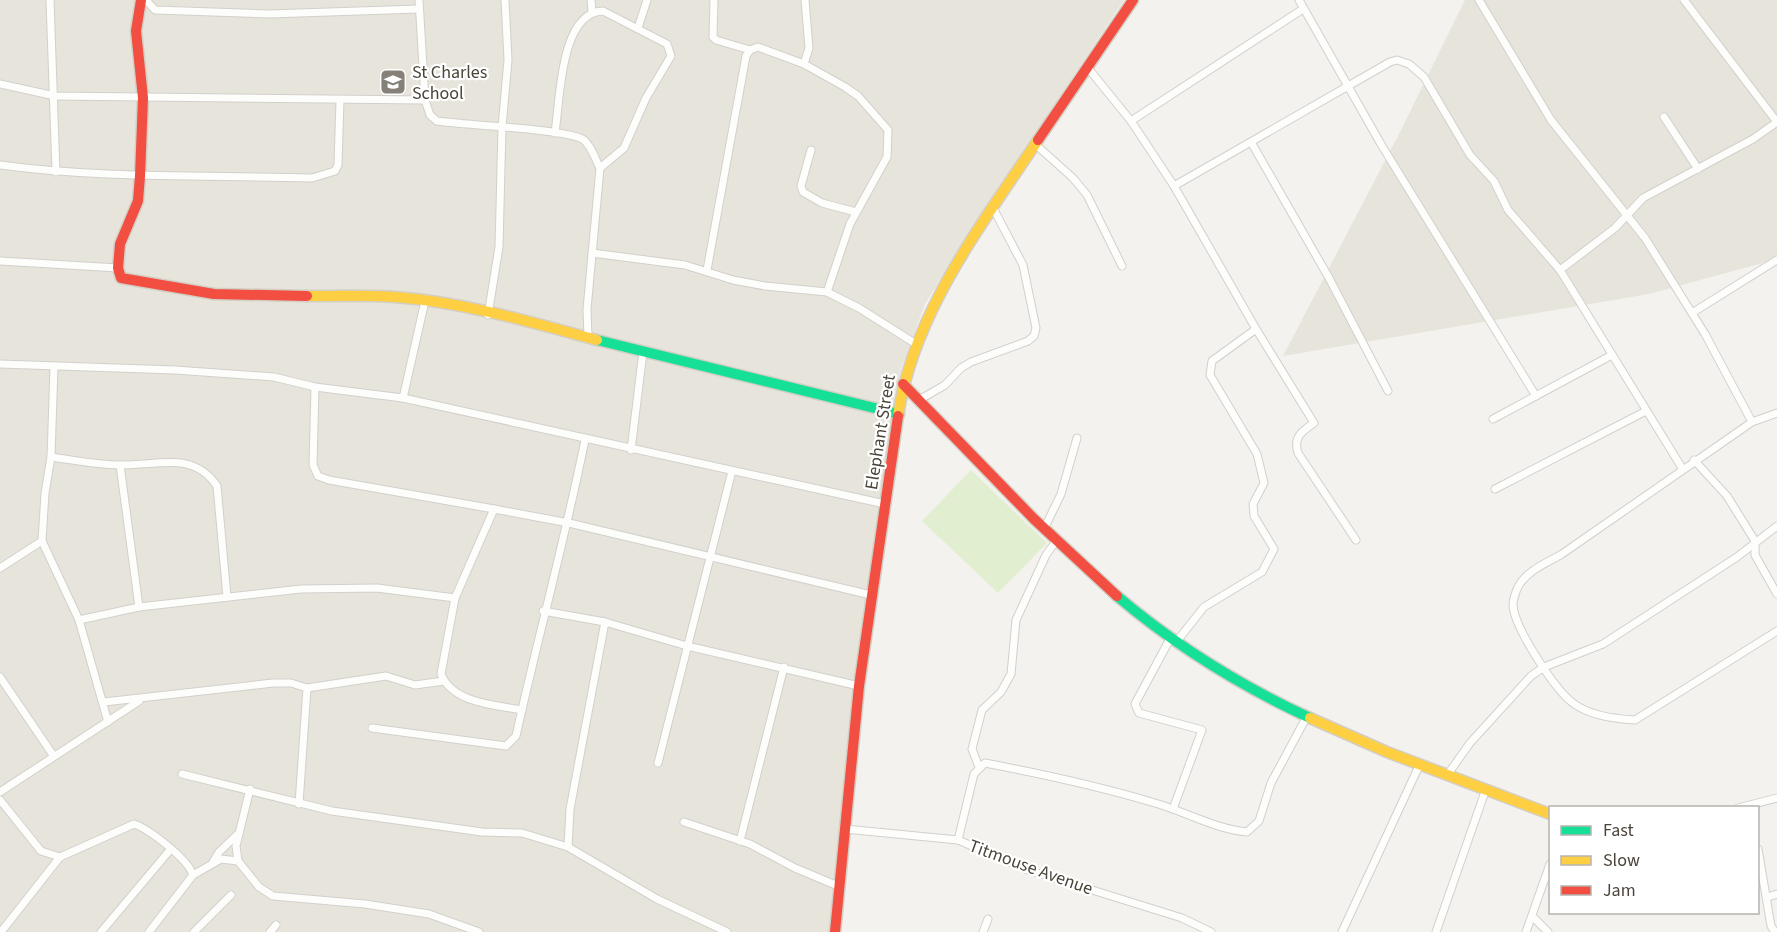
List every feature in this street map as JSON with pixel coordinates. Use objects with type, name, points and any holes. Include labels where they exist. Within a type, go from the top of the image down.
[{"type":"street","points":[[50,0],[56,172]]},
{"type":"street","points":[[141,0],[136,31],[143,98],[140,176],[138,201],[120,244],[118,268],[121,278],[214,294],[373,297],[425,301],[523,320],[643,352],[899,414]]},
{"type":"street","points":[[146,0],[155,10],[198,14],[419,9]]},
{"type":"street","points":[[419,0],[425,100],[430,115],[437,121],[555,133],[582,139],[591,148],[600,168],[586,309],[588,337]]},
{"type":"street","points":[[488,315],[499,247],[502,127],[508,60],[506,0]]},
{"type":"street","points":[[591,0],[592,11]]},
{"type":"street","points":[[638,28],[647,0]]},
{"type":"street","points":[[714,0],[713,37],[750,50]]},
{"type":"street","points":[[804,64],[809,41],[805,0]]},
{"type":"street","name":"Elephant Street","points":[[834,932],[859,686],[903,384],[916,344],[951,271],[1133,0]]},
{"type":"street","points":[[1299,0],[1347,84],[1536,396]]},
{"type":"street","points":[[1479,0],[1551,120],[1645,238],[1692,314],[1752,422]]},
{"type":"street","points":[[1560,270],[1628,216],[1643,198],[1698,169],[1777,122],[1684,0]]},
{"type":"street","points":[[1131,121],[1303,9]]},
{"type":"street","points":[[555,133],[567,47],[576,26],[592,11],[603,11],[667,44],[671,56],[646,98],[624,148],[600,168]]},
{"type":"street","points":[[707,270],[746,56],[750,50],[758,47],[804,64],[858,96],[888,130],[886,158],[856,212],[826,292]]},
{"type":"street","points":[[1174,186],[1347,84],[1397,60],[1418,70],[1470,154],[1494,181],[1508,210],[1560,270],[1682,468]]},
{"type":"street","points":[[1088,68],[1131,121],[1174,186],[1256,329],[1314,423],[1300,433],[1295,444],[1298,453],[1356,540]]},
{"type":"street","points":[[0,84],[55,96],[425,100]]},
{"type":"street","points":[[0,165],[56,172],[140,176],[312,178],[335,171],[338,165],[340,100]]},
{"type":"street","points":[[1664,117],[1698,169]]},
{"type":"street","points":[[1251,142],[1334,287],[1388,391]]},
{"type":"street","points":[[1035,144],[1073,178],[1087,195],[1122,266]]},
{"type":"street","points":[[811,150],[801,186],[803,192],[822,203],[856,212]]},
{"type":"street","points":[[919,400],[945,385],[960,368],[1028,341],[1034,336],[1036,328],[1023,265],[993,208]]},
{"type":"street","points":[[592,253],[685,265],[733,280],[765,286],[826,292],[859,308],[916,344]]},
{"type":"street","points":[[1692,314],[1777,260]]},
{"type":"street","points":[[0,261],[118,268]]},
{"type":"street","points":[[403,398],[425,301]]},
{"type":"street","points":[[1173,809],[1202,730],[1139,713],[1135,704],[1174,639],[1204,607],[1262,572],[1274,549],[1254,516],[1253,504],[1264,483],[1257,454],[1210,375],[1212,361],[1256,329]]},
{"type":"street","points":[[631,450],[643,352]]},
{"type":"street","points":[[1493,419],[1612,354]]},
{"type":"street","points":[[0,364],[175,369],[274,378],[315,387],[403,398],[585,440],[885,504]]},
{"type":"street","points":[[54,367],[51,457],[45,493],[42,541],[79,620],[108,722]]},
{"type":"street","points":[[903,384],[1056,541],[1117,597],[1228,676],[1306,718],[1419,766],[1448,774],[1549,813]]},
{"type":"street","points":[[315,387],[313,465],[318,476],[329,480],[569,523],[871,595]]},
{"type":"street","points":[[1495,489],[1646,411]]},
{"type":"street","points":[[1777,413],[1752,422],[1682,468],[1562,554],[1529,573],[1518,587],[1513,604],[1516,617],[1544,667],[1572,703],[1589,713],[1635,720],[1777,631]]},
{"type":"street","points":[[1044,529],[1061,494],[1065,471],[1077,438]]},
{"type":"street","points":[[372,728],[506,746],[516,736],[543,611],[569,523],[585,440]]},
{"type":"street","points":[[51,457],[120,465],[166,462],[190,464],[208,473],[217,486],[227,597]]},
{"type":"street","points":[[1694,460],[1727,496],[1755,541],[1755,555],[1777,594]]},
{"type":"street","points":[[120,465],[139,607]]},
{"type":"street","points":[[658,763],[732,471]]},
{"type":"street","points":[[494,509],[454,598],[441,674],[451,689],[479,702],[522,710]]},
{"type":"street","points":[[1448,774],[1531,676],[1544,667],[1603,644],[1737,557],[1777,525]]},
{"type":"street","points":[[0,568],[42,541]]},
{"type":"street","points":[[979,767],[972,749],[982,710],[1000,692],[1011,674],[1016,620],[1046,555],[1056,541]]},
{"type":"street","points":[[79,620],[139,607],[301,589],[377,588],[454,598]]},
{"type":"street","points":[[543,611],[605,622],[687,646],[859,686]]},
{"type":"street","points":[[568,847],[570,809],[605,622]]},
{"type":"street","points":[[740,840],[784,667]]},
{"type":"street","points":[[104,702],[141,700],[273,683],[291,683],[307,688],[386,676],[415,685],[444,681]]},
{"type":"street","points":[[0,677],[53,755]]},
{"type":"street","points":[[299,804],[307,688]]},
{"type":"street","points":[[0,792],[53,755],[141,700]]},
{"type":"street","points":[[958,840],[974,774],[985,763],[1084,782],[1173,809],[1233,831],[1247,832],[1259,821],[1271,783],[1306,718]]},
{"type":"street","points":[[1342,932],[1419,766]]},
{"type":"street","points":[[182,774],[332,811],[473,831],[512,831],[568,847],[657,899],[727,932]]},
{"type":"street","points":[[250,789],[238,833],[236,846],[238,861],[258,887],[273,897],[365,904],[429,914],[478,932]]},
{"type":"street","points":[[1436,932],[1486,789]]},
{"type":"street","points":[[1749,806],[1777,798]]},
{"type":"street","points":[[0,800],[41,851],[60,858]]},
{"type":"street","points":[[684,822],[740,840],[795,868],[838,886]]},
{"type":"street","points":[[1,932],[60,858],[134,824],[143,827],[186,863],[193,875]]},
{"type":"street","name":"Titmouse Avenue","points":[[845,829],[958,840],[1028,870],[1182,918],[1211,932]]},
{"type":"street","points":[[213,862],[219,852],[238,833]]},
{"type":"street","points":[[101,932],[170,850]]},
{"type":"street","points":[[1759,854],[1771,926],[1775,932]]},
{"type":"street","points":[[148,932],[193,875],[213,862],[225,858],[238,861]]},
{"type":"street","points":[[1526,932],[1549,870]]},
{"type":"street","points":[[1767,897],[1777,894]]},
{"type":"street","points":[[194,932],[231,895]]},
{"type":"street","points":[[1533,918],[1548,932]]},
{"type":"street","points":[[983,932],[988,919]]},
{"type":"street","points":[[270,932],[276,925]]},
{"type":"shaded area","points":[[0,0],[1124,0],[998,188],[925,304],[901,369],[853,683],[829,932],[0,932]]},
{"type":"shaded area","points":[[1465,0],[1777,0],[1777,259],[1649,294],[1283,356],[1399,134]]},
{"type":"green space","points":[[971,470],[1047,543],[998,593],[922,521]]},
{"type":"traffic: fast","points":[[597,340],[899,414]]},
{"type":"traffic: fast","points":[[1117,596],[1162,632],[1210,664],[1310,718]]},
{"type":"traffic: slow","points":[[898,416],[906,378],[918,341],[934,306],[973,237],[1038,140]]},
{"type":"traffic: slow","points":[[307,296],[384,296],[446,303],[597,340]]},
{"type":"traffic: slow","points":[[1310,718],[1387,752],[1549,814]]},
{"type":"traffic: jam","points":[[141,0],[136,31],[143,98],[140,176],[138,201],[120,244],[118,268],[121,278],[214,294],[307,296]]},
{"type":"traffic: jam","points":[[1038,140],[1133,0]]},
{"type":"traffic: jam","points":[[903,384],[1034,519],[1117,596]]},
{"type":"traffic: jam","points":[[835,932],[859,686],[898,416]]},
{"type":"place","name":"St Charles School","points":[[393,82]]}]
